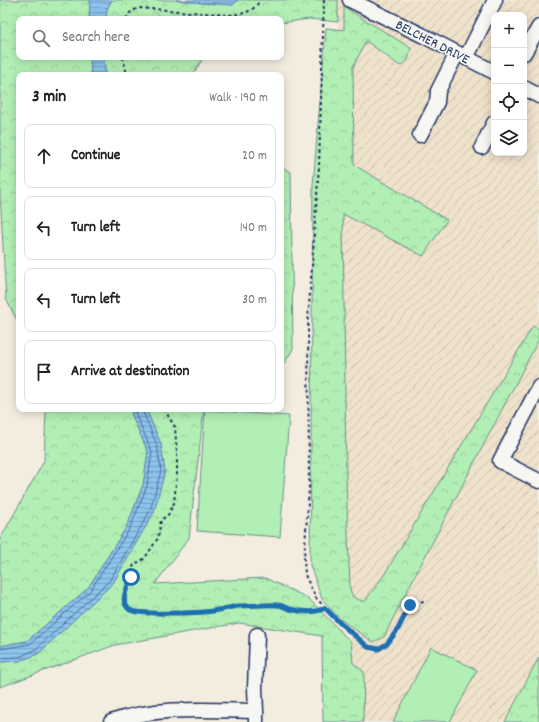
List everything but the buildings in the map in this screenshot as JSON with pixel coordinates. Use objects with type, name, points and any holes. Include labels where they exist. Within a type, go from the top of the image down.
[{"type":"street","name":"BELCHER DRIVE","points":[[350,0],[369,4],[491,70]]},
{"type":"street","points":[[420,135],[437,102],[438,91],[462,56],[495,0]]},
{"type":"street","points":[[527,48],[539,27]]},
{"type":"street","points":[[527,90],[539,96]]},
{"type":"street","points":[[482,147],[491,129]]},
{"type":"street","points":[[539,387],[500,461],[539,481]]},
{"type":"street","points":[[111,722],[152,712],[172,711],[256,716],[255,688],[257,635]]},
{"type":"path","points":[[127,16],[133,10],[140,8],[241,14],[257,6],[260,0]]},
{"type":"path","points":[[324,0],[319,167],[308,320],[309,489],[304,559],[305,575],[316,598],[339,622],[368,647],[378,649],[387,644],[398,629],[410,605],[427,600]]},
{"type":"path","points":[[124,60],[126,72]]},
{"type":"path","points":[[166,412],[175,426],[177,474],[174,503],[168,515],[161,520],[158,538],[145,558],[134,565],[131,572],[131,577],[125,592],[124,600],[131,611],[149,614],[210,612],[237,606],[280,605],[289,609],[302,611],[319,611],[325,608]]},
{"type":"shaded area","points":[[338,0],[539,0],[539,722],[352,722],[351,642],[341,599]]},
{"type":"green space","points":[[0,0],[90,0],[89,16],[16,16],[16,60],[90,60],[91,72],[16,72],[16,318],[6,299],[0,194]]},
{"type":"green space","points":[[112,0],[176,0],[233,5],[238,0],[338,0],[338,22],[309,19],[284,23],[284,16],[106,16],[107,9]]},
{"type":"green space","points":[[344,7],[411,48],[408,60],[400,66],[366,41],[353,67],[354,165],[447,220],[423,256],[343,214],[346,479],[350,589],[353,597],[364,602],[384,575],[533,326],[539,329],[539,339],[384,637],[373,642],[340,619],[322,599],[310,565],[313,185],[326,28],[344,30]]},
{"type":"green space","points":[[104,60],[202,60],[195,72],[106,72]]},
{"type":"green space","points":[[284,168],[291,172],[293,349],[284,363]]},
{"type":"green space","points":[[46,412],[131,412],[148,452],[143,485],[127,526],[88,588],[27,641],[0,646],[0,539],[44,461]]},
{"type":"green space","points":[[147,412],[204,412],[189,538],[155,584],[265,578],[308,598],[351,642],[353,663],[364,672],[363,722],[323,722],[322,636],[239,623],[115,645],[0,687],[0,662],[19,661],[38,654],[113,583],[154,512],[161,444]]},
{"type":"green space","points":[[205,412],[233,412],[289,416],[280,537],[197,531]]},
{"type":"green space","points":[[431,647],[477,670],[450,722],[393,722]]},
{"type":"green space","points":[[539,657],[539,722],[505,722]]},
{"type":"water","points":[[90,0],[112,0],[107,9],[106,16],[89,16]]},
{"type":"water","points":[[176,0],[238,0],[233,5]]},
{"type":"water","points":[[90,60],[104,60],[106,72],[91,72]]},
{"type":"water","points":[[131,412],[147,412],[161,444],[165,471],[154,512],[113,583],[38,654],[19,661],[0,662],[0,646],[27,641],[88,588],[127,526],[143,485],[148,452]]},
{"type":"route","points":[[131,577],[125,592],[124,600],[131,611],[149,614],[210,612],[237,606],[280,605],[289,609],[302,611],[319,611],[325,608],[368,647],[378,649],[387,644],[398,629],[410,605]]}]
